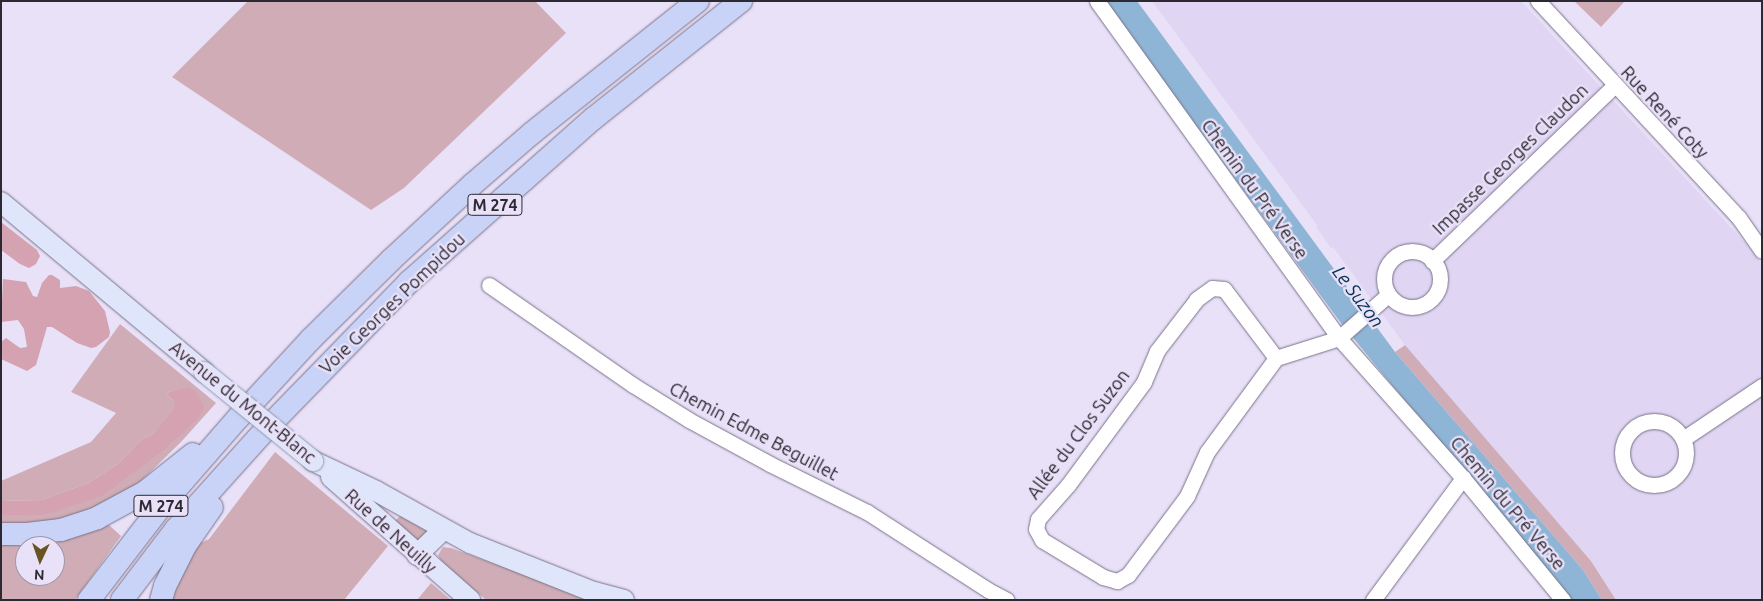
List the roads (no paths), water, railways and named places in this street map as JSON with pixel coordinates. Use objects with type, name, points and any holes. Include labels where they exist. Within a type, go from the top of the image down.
[{"type":"highway","name":"Voie Georges Pompidou","points":[[89,600],[162,504],[239,417],[344,306],[472,184],[595,82],[698,1]]},
{"type":"highway","name":"Voie Georges Pompidou","points":[[122,600],[176,529],[267,428],[357,334],[473,224],[594,118],[741,1]]},
{"type":"highway","points":[[1,534],[27,534],[61,530],[113,511],[145,492],[239,417]]},
{"type":"highway","points":[[161,600],[165,586],[185,546],[267,428]]},
{"type":"main road","name":"Avenue du Mont-Blanc","points":[[1,202],[313,461],[376,491],[470,543],[576,585],[624,600]]},
{"type":"main road","name":"Rue de Neuilly","points":[[313,461],[470,600]]},
{"type":"main road","points":[[417,555],[444,530]]},
{"type":"street","name":"Chemin du Pré Verse","points":[[1097,1],[1339,338],[1463,478],[1563,600]]},
{"type":"street","name":"Rue René Coty","points":[[1538,1],[1739,218],[1762,251]]},
{"type":"street","name":"Impasse Georges Claudon","points":[[1432,260],[1614,85]]},
{"type":"street","name":"Impasse Georges Claudon","points":[[1407,252],[1416,252],[1432,260],[1437,268],[1439,286],[1429,301],[1412,307],[1403,306],[1388,295],[1384,277],[1391,260],[1407,252]]},
{"type":"street","name":"Chemin Edme Beguillet","points":[[489,285],[625,380],[689,420],[867,512],[988,590],[1007,600]]},
{"type":"street","name":"Allée du Clos Suzon","points":[[1212,288],[1224,289],[1276,358],[1208,452],[1187,496],[1128,575],[1117,581],[1103,577],[1042,540],[1036,529],[1038,518],[1068,486],[1144,382],[1157,351],[1197,299],[1212,288]]},
{"type":"street","points":[[1276,358],[1339,338],[1388,295]]},
{"type":"street","points":[[1682,439],[1762,386]]},
{"type":"street","points":[[1658,422],[1672,428],[1682,439],[1686,449],[1685,460],[1681,470],[1674,478],[1665,483],[1649,484],[1634,478],[1627,470],[1622,450],[1630,432],[1638,425],[1658,422]]},
{"type":"street","points":[[1373,600],[1463,478]]},
{"type":"water","name":"Le Suzon","points":[[1104,1],[1137,1],[1395,352],[1583,570],[1602,600],[1568,600],[1341,323]]}]
